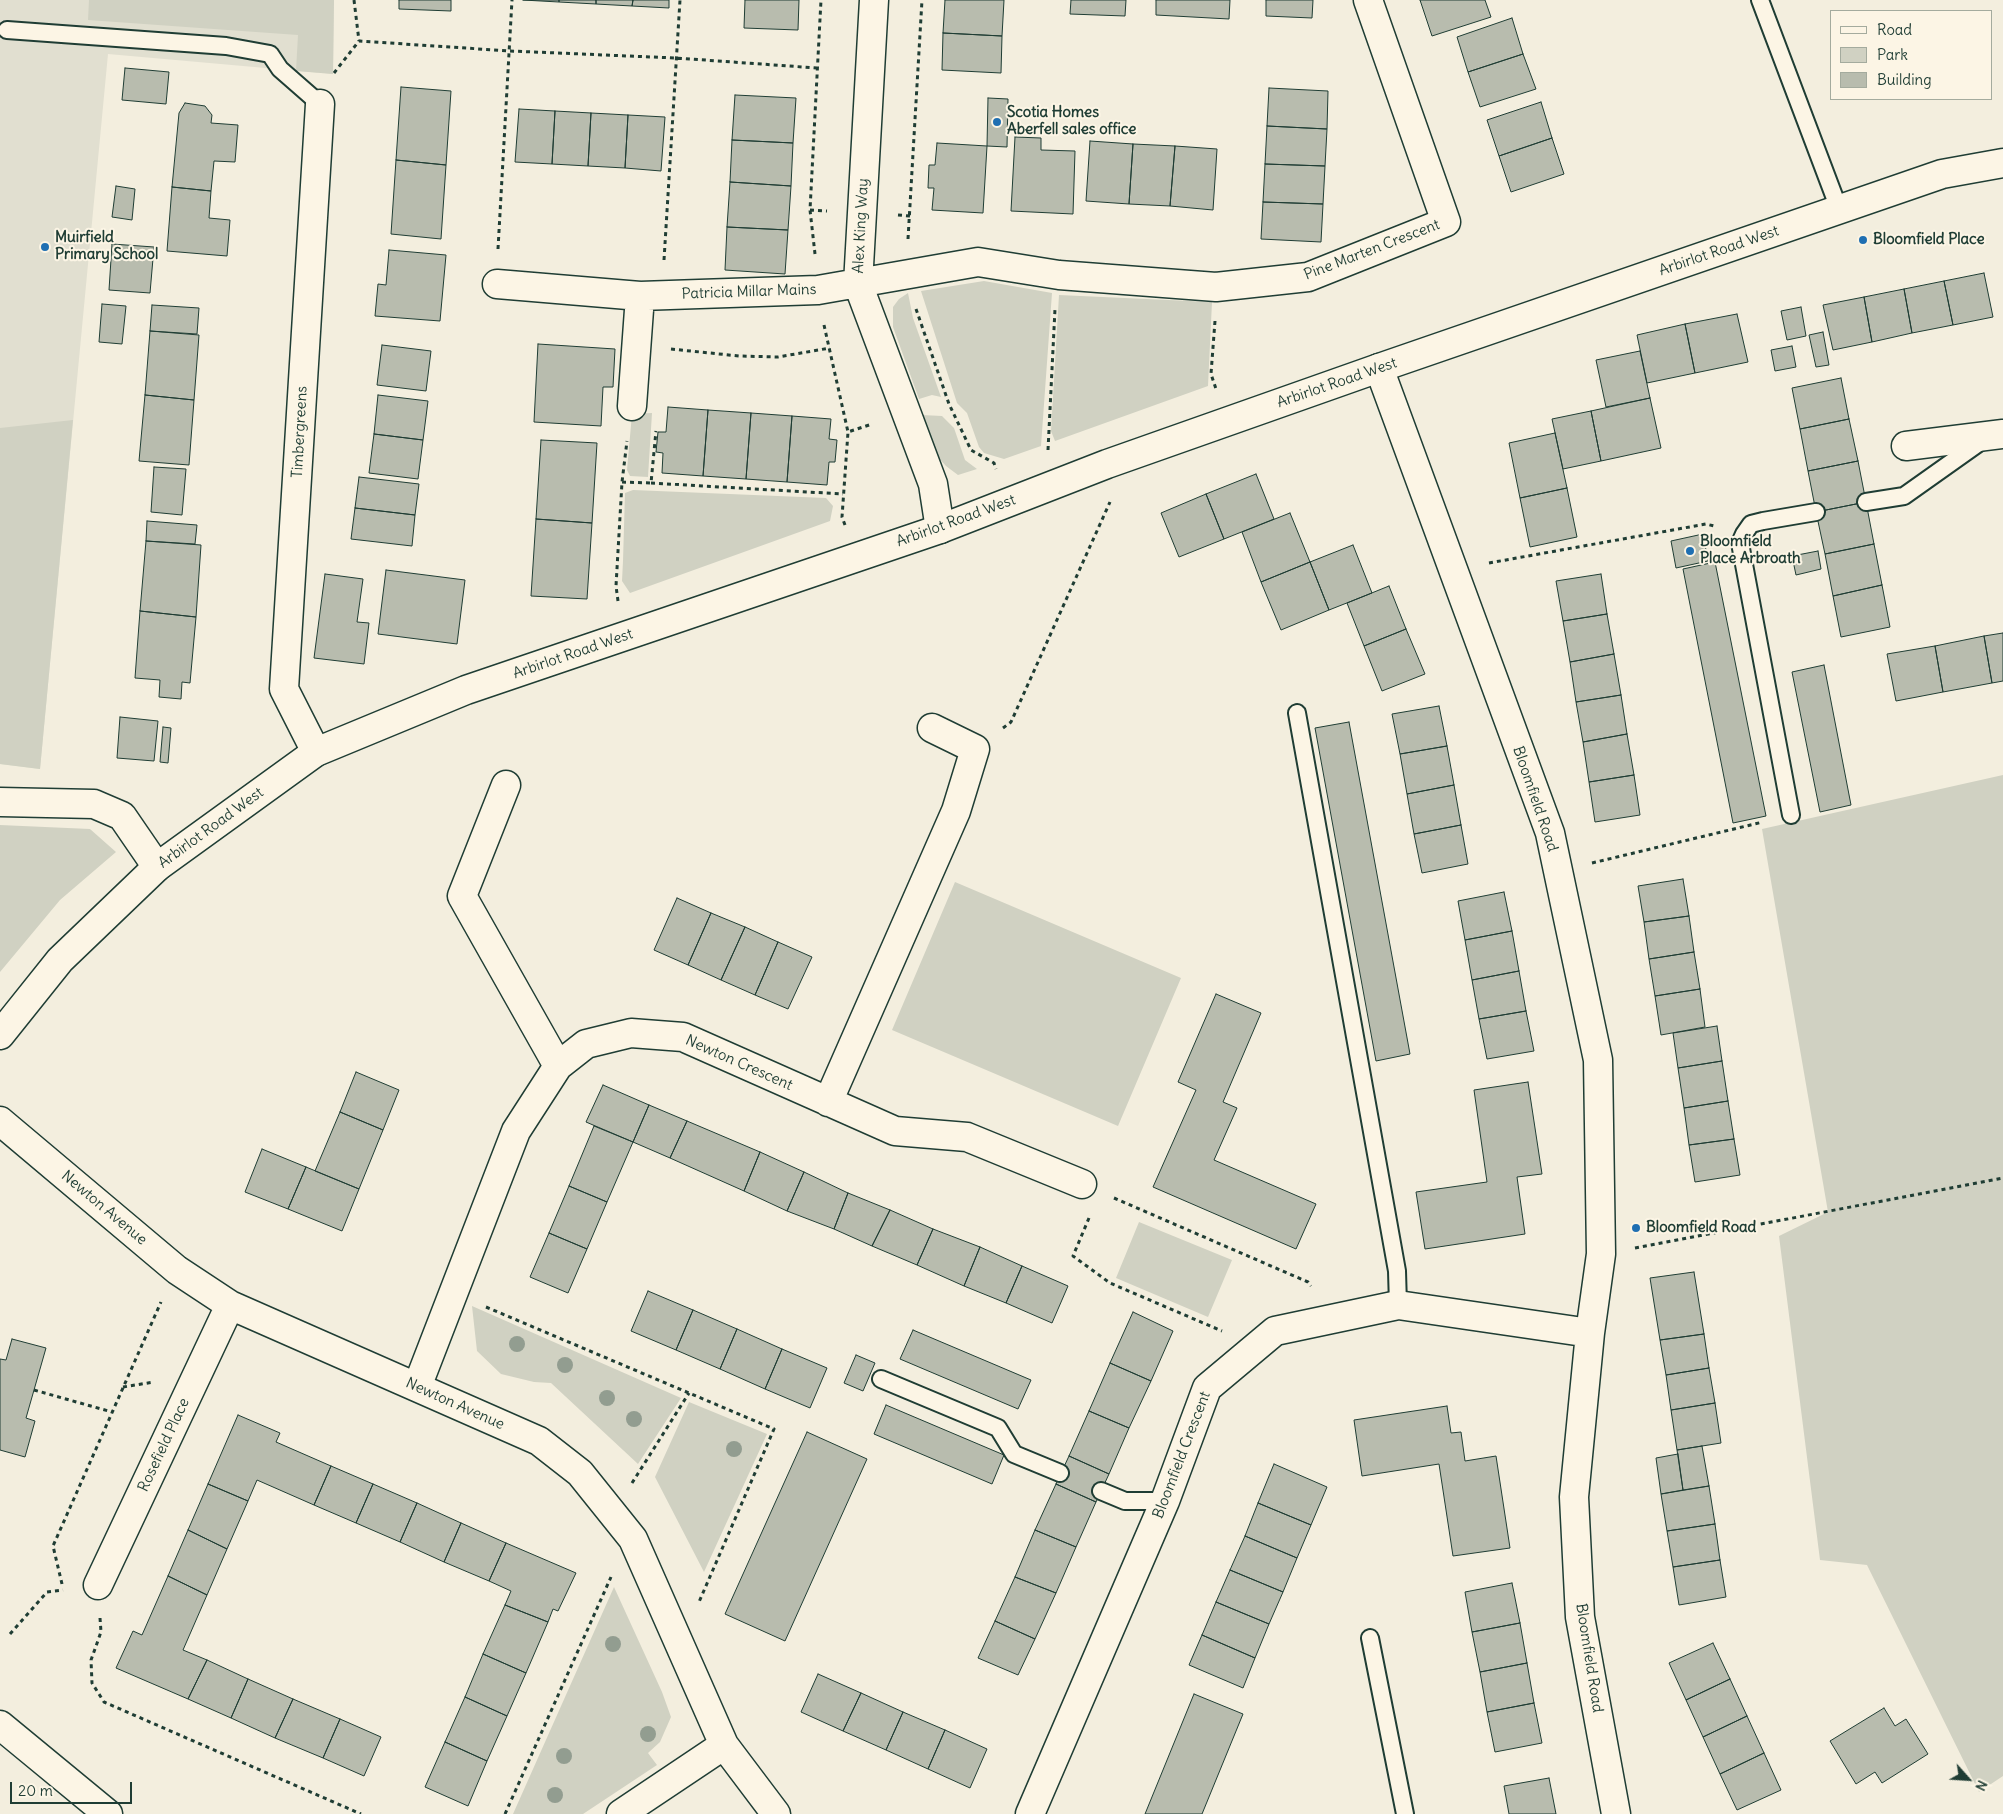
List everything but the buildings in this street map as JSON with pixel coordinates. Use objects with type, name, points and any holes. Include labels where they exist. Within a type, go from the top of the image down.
[{"type":"street","name":"Alex King Way","points":[[874,0],[858,284],[933,484],[940,528]]},
{"type":"street","name":"Pine Marten Crescent","points":[[858,284],[978,262],[1059,276],[1216,287],[1308,277],[1446,222],[1368,0]]},
{"type":"street","name":"Timbergreens","points":[[316,752],[284,689],[320,104]]},
{"type":"street","name":"Arbirlot Road West","points":[[0,1035],[60,960],[157,867],[316,752],[466,690],[856,558],[1107,464],[1379,368],[1942,174],[2003,163]]},
{"type":"street","name":"Patricia Millar Mains","points":[[497,284],[640,296],[818,290],[858,284]]},
{"type":"street","points":[[632,406],[640,296]]},
{"type":"street","name":"Bloomfield Road","points":[[1379,368],[1550,833],[1598,1060],[1601,1254],[1590,1334],[1574,1496],[1580,1617],[1616,1814]]},
{"type":"street","points":[[1906,446],[1996,435]]},
{"type":"street","points":[[828,1102],[956,811],[975,750],[932,728]]},
{"type":"street","points":[[506,785],[462,896],[558,1066]]},
{"type":"street","points":[[0,802],[94,804],[122,816],[157,867]]},
{"type":"street","name":"Newton Crescent","points":[[417,1387],[516,1131],[558,1066],[586,1044],[631,1033],[683,1037],[895,1131],[967,1137],[1091,1188]]},
{"type":"street","name":"Newton Avenue","points":[[0,1121],[177,1270],[230,1305],[539,1441],[580,1473],[629,1535],[724,1745],[776,1814]]},
{"type":"street","name":"Rosefield Place","points":[[98,1585],[230,1305]]},
{"type":"street","name":"Bloomfield Crescent","points":[[1030,1814],[1165,1501],[1207,1388],[1275,1331],[1398,1305],[1590,1334]]},
{"type":"street","points":[[0,1725],[108,1814]]},
{"type":"street","points":[[621,1814],[724,1745]]},
{"type":"lane","points":[[1760,0],[1839,209]]},
{"type":"lane","points":[[6,30],[226,46],[270,54],[280,69],[320,104]]},
{"type":"lane","points":[[1866,502],[1904,496],[1996,435]]},
{"type":"lane","points":[[1791,815],[1740,543],[1751,524],[1816,512]]},
{"type":"lane","points":[[1297,713],[1394,1253],[1397,1271],[1398,1305]]},
{"type":"lane","points":[[881,1379],[998,1428],[1014,1454],[1060,1473]]},
{"type":"lane","points":[[1101,1491],[1125,1501],[1165,1501]]},
{"type":"lane","points":[[1370,1638],[1405,1814]]},
{"type":"path","points":[[320,104],[333,74],[359,41],[354,0]]},
{"type":"path","points":[[497,284],[512,0]]},
{"type":"path","points":[[664,266],[680,0]]},
{"type":"path","points":[[821,0],[810,210],[818,290],[848,432],[842,517],[856,558]]},
{"type":"path","points":[[359,41],[510,51],[676,58],[817,68]]},
{"type":"path","points":[[1053,485],[1047,444],[1055,300],[1059,276]]},
{"type":"path","points":[[1216,287],[1212,374],[1220,424]]},
{"type":"path","points":[[662,348],[739,356],[778,357],[830,348]]},
{"type":"path","points":[[848,432],[906,413],[924,405],[950,404]]},
{"type":"path","points":[[624,637],[616,586],[622,482],[632,406],[658,408],[651,483]]},
{"type":"path","points":[[975,750],[1011,722],[1110,502],[1107,464]]},
{"type":"path","points":[[622,482],[844,494]]},
{"type":"path","points":[[1490,562],[1706,524],[1744,534]]},
{"type":"path","points":[[1591,863],[1791,815]]},
{"type":"path","points":[[1601,1254],[2003,1178]]},
{"type":"path","points":[[1252,1351],[1236,1337],[1110,1283],[1073,1256],[1091,1188],[1308,1282],[1337,1318]]},
{"type":"path","points":[[454,1293],[774,1429],[680,1646]]},
{"type":"path","points":[[63,1590],[53,1546],[162,1300]]},
{"type":"path","points":[[124,1387],[154,1382],[161,1375]]},
{"type":"path","points":[[34,1390],[112,1412]]},
{"type":"path","points":[[613,1514],[689,1393]]},
{"type":"path","points":[[505,1814],[629,1535]]},
{"type":"path","points":[[98,1585],[101,1632],[91,1660],[92,1683],[104,1702],[361,1814]]},
{"type":"path","points":[[10,1634],[47,1592]]},
{"type":"shaded area","name":"Muirfield Primary School","points":[[0,0],[334,0],[333,74],[108,54],[40,769],[0,764]]},
{"type":"green space","points":[[89,0],[334,0],[333,74],[296,71],[298,35],[88,20]]},
{"type":"green space","points":[[984,281],[1052,293],[1041,446],[1004,459],[984,453],[979,447],[967,413],[957,403],[921,291]]},
{"type":"green space","points":[[908,293],[913,318],[941,397],[932,395],[919,399],[893,327],[893,307],[899,299]]},
{"type":"green space","points":[[1059,295],[1212,302],[1208,386],[1055,441],[1051,431]]},
{"type":"green space","points":[[652,413],[648,477],[630,476],[627,470],[632,414]]},
{"type":"green space","points":[[922,415],[942,416],[954,428],[965,460],[977,469],[958,475],[946,466],[934,453]]},
{"type":"green space","points":[[73,420],[40,769],[0,764],[0,428]]},
{"type":"green space","points":[[633,490],[826,498],[833,506],[830,521],[630,593],[622,581],[625,493]]},
{"type":"green space","points":[[2003,775],[2003,1776],[1979,1792],[1867,1565],[1820,1560],[1779,1236],[1828,1212],[1762,829]]},
{"type":"green space","points":[[0,825],[90,829],[116,852],[60,900],[0,972]]},
{"type":"green space","points":[[955,882],[1181,978],[1118,1126],[892,1030]]},
{"type":"green space","points":[[1139,1222],[1232,1260],[1208,1317],[1116,1278]]},
{"type":"green space","points":[[472,1306],[681,1398],[638,1464],[551,1383],[534,1382],[501,1374],[477,1351]]},
{"type":"green space","points":[[689,1402],[767,1434],[704,1572],[655,1477]]},
{"type":"green space","points":[[614,1587],[662,1692],[671,1717],[660,1742],[648,1753],[657,1765],[583,1814],[513,1814]]},
{"type":"place","name":"Scotia Homes Aberfell sales office","points":[[997,122]]},
{"type":"place","name":"Bloomfield Place","points":[[1863,240]]},
{"type":"place","name":"Muirfield Primary School","points":[[45,247]]},
{"type":"place","name":"Bloomfield Place Arbroath","points":[[1690,551]]},
{"type":"place","name":"Bloomfield Road","points":[[1636,1228]]}]
